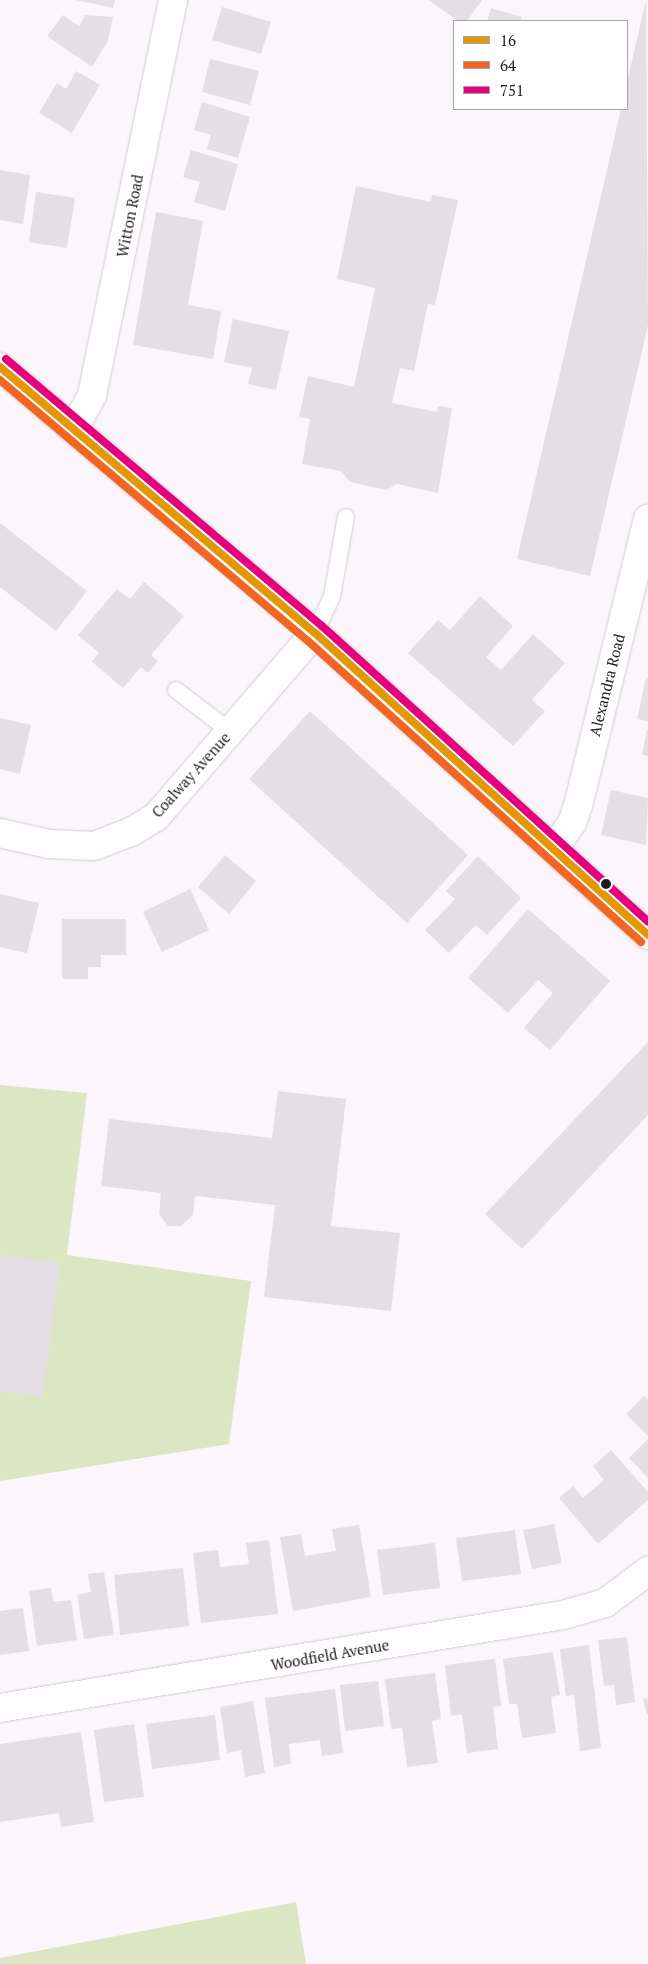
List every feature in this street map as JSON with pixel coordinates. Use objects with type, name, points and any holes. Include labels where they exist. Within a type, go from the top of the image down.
[{"type":"main road","name":"Witton Road","points":[[74,428],[92,395],[173,0]]},
{"type":"main road","points":[[0,367],[315,634],[555,848],[648,935]]},
{"type":"main road","name":"Alexandra Road","points":[[555,848],[572,823],[578,806],[648,518]]},
{"type":"main road","name":"Coalway Avenue","points":[[0,833],[72,847],[111,842],[156,817],[315,634]]},
{"type":"main road","name":"Woodfield Avenue","points":[[0,1708],[563,1614],[605,1603],[648,1571]]},
{"type":"lane","points":[[315,634],[332,596],[346,517]]},
{"type":"lane","points":[[176,690],[231,732]]},
{"type":"green space","points":[[0,1085],[87,1093],[67,1255],[251,1281],[229,1444],[0,1481]]},
{"type":"green space","points":[[296,1902],[306,1964],[0,1964],[0,1958]]},
{"type":"building","points":[[76,0],[115,0],[113,8]]},
{"type":"building","points":[[428,0],[482,0],[468,20],[457,20]]},
{"type":"building","points":[[646,0],[648,325],[590,576],[517,559],[621,110],[628,110],[628,78]]},
{"type":"building","points":[[222,7],[271,22],[261,54],[212,40]]},
{"type":"building","points":[[491,8],[522,17],[520,20],[487,20]]},
{"type":"building","points":[[63,15],[79,26],[85,15],[113,17],[108,41],[92,67],[47,36]]},
{"type":"building","points":[[210,59],[259,71],[250,105],[202,92]]},
{"type":"building","points":[[76,71],[100,85],[72,133],[39,113],[57,83],[66,89]]},
{"type":"building","points":[[202,102],[250,117],[238,158],[207,149],[211,135],[194,130]]},
{"type":"building","points":[[191,150],[238,164],[225,211],[194,202],[200,182],[183,177]]},
{"type":"building","points":[[0,170],[30,175],[23,224],[0,220]]},
{"type":"building","points":[[356,186],[431,202],[432,195],[458,200],[435,305],[428,304],[414,371],[400,368],[392,403],[437,412],[438,406],[452,408],[438,493],[397,484],[386,490],[350,482],[341,471],[302,464],[310,419],[299,417],[308,376],[354,387],[375,288],[337,279]]},
{"type":"building","points":[[36,192],[75,198],[67,248],[29,242]]},
{"type":"building","points":[[156,212],[203,221],[188,305],[221,311],[213,359],[133,345]]},
{"type":"building","points":[[233,319],[289,331],[276,390],[248,384],[252,368],[224,362]]},
{"type":"building","points":[[0,523],[87,591],[56,631],[0,587]]},
{"type":"building","points":[[144,582],[184,616],[151,655],[158,661],[148,673],[141,667],[123,688],[92,662],[99,653],[78,635],[117,589],[130,599]]},
{"type":"building","points":[[480,596],[513,626],[486,657],[501,670],[533,634],[565,663],[532,700],[545,711],[513,746],[408,653],[438,620],[450,630]]},
{"type":"building","points":[[646,677],[648,678],[648,721],[637,719]]},
{"type":"building","points":[[310,711],[468,855],[407,923],[249,779]]},
{"type":"building","points":[[0,718],[31,725],[20,774],[0,769]]},
{"type":"building","points":[[648,730],[648,756],[642,755]]},
{"type":"building","points":[[611,790],[648,798],[646,845],[601,835]]},
{"type":"building","points":[[225,855],[256,881],[229,914],[198,887]]},
{"type":"building","points":[[478,856],[521,898],[487,935],[476,925],[449,953],[425,930],[455,899],[446,891]]},
{"type":"building","points":[[190,889],[209,930],[162,952],[143,912]]},
{"type":"building","points":[[0,894],[39,903],[27,953],[0,947]]},
{"type":"building","points":[[528,909],[610,981],[550,1050],[524,1028],[553,993],[538,980],[508,1013],[468,978]]},
{"type":"building","points":[[62,919],[126,919],[126,955],[101,955],[101,967],[88,967],[88,979],[62,979]]},
{"type":"building","points":[[648,1042],[648,1115],[522,1249],[485,1214]]},
{"type":"building","points":[[278,1091],[346,1099],[331,1226],[400,1233],[391,1311],[264,1297],[275,1205],[195,1196],[193,1215],[181,1226],[168,1226],[159,1214],[161,1193],[101,1186],[109,1119],[272,1138]]},
{"type":"building","points":[[0,1255],[60,1263],[43,1397],[0,1391]]},
{"type":"building","points":[[644,1396],[648,1400],[648,1436],[626,1414]]},
{"type":"building","points":[[648,1439],[648,1478],[629,1458]]},
{"type":"building","points":[[611,1450],[648,1492],[648,1500],[598,1544],[559,1498],[573,1486],[583,1498],[604,1480],[593,1466]]},
{"type":"building","points":[[554,1524],[562,1563],[532,1569],[523,1530]]},
{"type":"building","points":[[359,1525],[371,1597],[293,1611],[280,1537],[301,1534],[305,1556],[336,1551],[332,1529]]},
{"type":"building","points":[[515,1530],[521,1574],[462,1581],[456,1538]]},
{"type":"building","points":[[269,1540],[278,1614],[201,1623],[193,1553],[218,1550],[220,1567],[249,1564],[246,1543]]},
{"type":"building","points":[[435,1543],[440,1588],[383,1595],[377,1550]]},
{"type":"building","points":[[183,1568],[189,1626],[120,1635],[114,1575]]},
{"type":"building","points":[[104,1572],[114,1635],[84,1639],[77,1595],[91,1592],[88,1574]]},
{"type":"building","points":[[51,1588],[53,1602],[71,1600],[77,1640],[37,1646],[29,1591]]},
{"type":"building","points":[[23,1608],[29,1651],[0,1655],[0,1611]]},
{"type":"building","points":[[627,1637],[635,1702],[616,1705],[614,1685],[604,1686],[598,1640]]},
{"type":"building","points":[[589,1645],[601,1748],[580,1751],[574,1695],[566,1696],[560,1649]]},
{"type":"building","points":[[553,1652],[560,1695],[551,1697],[556,1733],[522,1738],[517,1704],[509,1704],[503,1659]]},
{"type":"building","points":[[495,1659],[501,1706],[493,1707],[498,1749],[467,1753],[462,1714],[451,1716],[445,1665]]},
{"type":"building","points":[[435,1673],[441,1719],[432,1721],[438,1763],[407,1767],[402,1728],[391,1729],[385,1679]]},
{"type":"building","points":[[378,1681],[384,1726],[345,1731],[340,1685]]},
{"type":"building","points":[[335,1689],[343,1753],[322,1756],[320,1740],[289,1744],[291,1764],[274,1767],[265,1698]]},
{"type":"building","points":[[648,1698],[648,1714],[647,1714],[643,1699]]},
{"type":"building","points":[[253,1701],[265,1773],[245,1777],[241,1750],[227,1753],[220,1707]]},
{"type":"building","points":[[215,1715],[220,1760],[152,1769],[146,1724]]},
{"type":"building","points":[[134,1724],[144,1797],[104,1802],[94,1730]]},
{"type":"building","points":[[81,1732],[94,1822],[61,1827],[59,1813],[0,1822],[0,1744]]},
{"type":"transit line","name":"751","points":[[6,359],[322,626],[648,922]]},
{"type":"transit line","name":"16","points":[[0,367],[315,633],[648,935]]},
{"type":"transit line","name":"64","points":[[0,380],[308,641],[641,942]]}]
